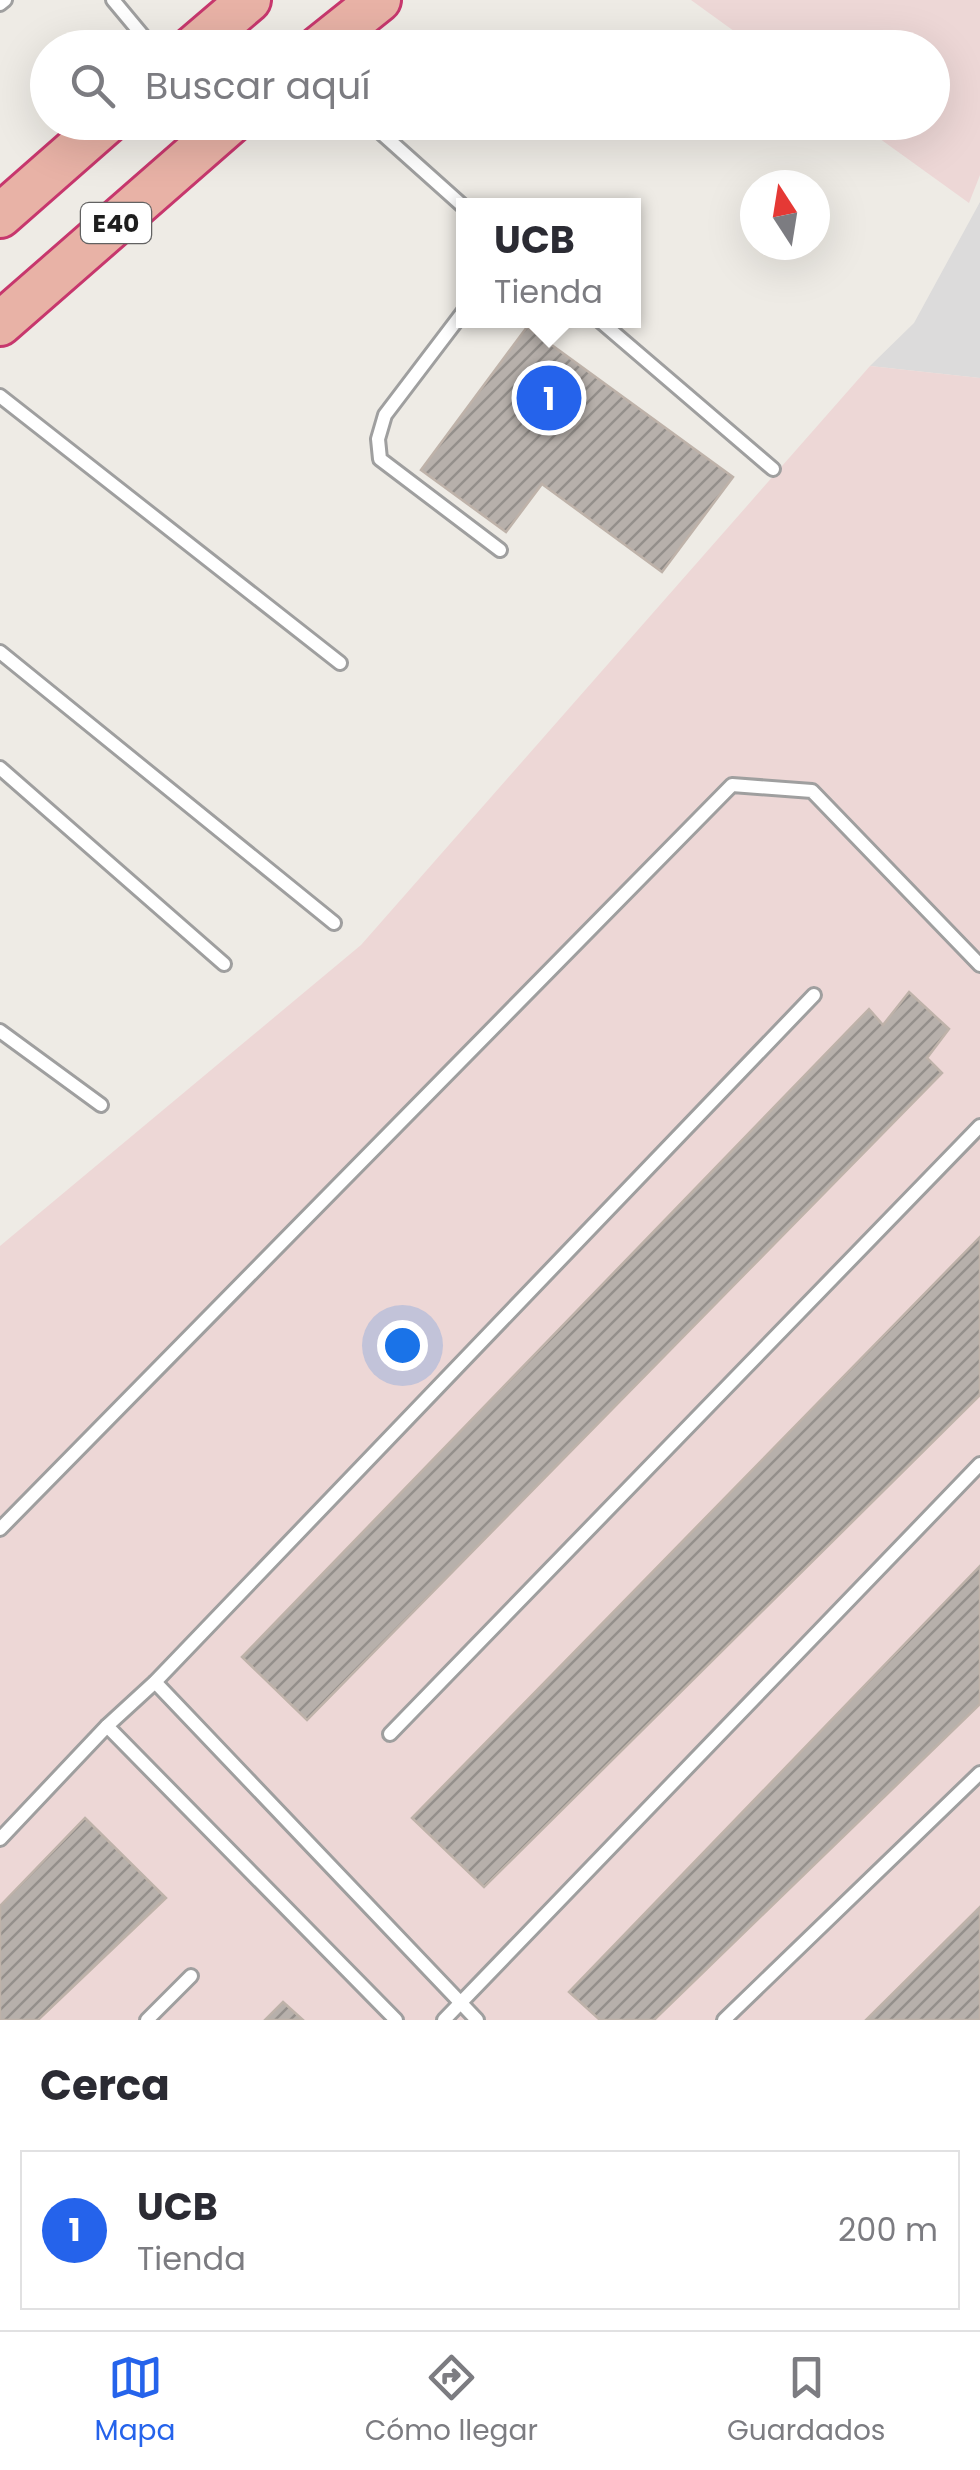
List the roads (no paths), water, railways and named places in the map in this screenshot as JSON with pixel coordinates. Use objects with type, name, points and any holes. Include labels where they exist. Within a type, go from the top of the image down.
[{"type":"highway","points":[[215,30],[249,0]]},
{"type":"highway","points":[[342,30],[379,0]]},
{"type":"highway","points":[[0,216],[87,140]]},
{"type":"highway","name":"E40","points":[[0,324],[210,140]]},
{"type":"lane","points":[[113,0],[138,30]]},
{"type":"lane","points":[[390,140],[456,200]]},
{"type":"lane","points":[[456,322],[385,415],[378,439],[380,459],[500,550]]},
{"type":"lane","points":[[608,328],[773,469]]},
{"type":"lane","points":[[0,396],[340,663]]},
{"type":"lane","points":[[0,652],[334,924]]},
{"type":"lane","points":[[0,768],[224,964]]},
{"type":"lane","points":[[0,1530],[732,786],[812,791],[980,965]]},
{"type":"lane","points":[[0,1839],[814,995]]},
{"type":"lane","points":[[0,1031],[101,1106]]},
{"type":"lane","points":[[390,1734],[980,1126]]},
{"type":"lane","points":[[444,2020],[980,1464]]},
{"type":"lane","points":[[154,1682],[476,2020]]},
{"type":"lane","points":[[107,1726],[396,2020]]},
{"type":"lane","points":[[724,2020],[980,1773]]},
{"type":"lane","points":[[146,2020],[190,1976]]},
{"type":"place","name":"UCB","points":[[549,398]]}]
